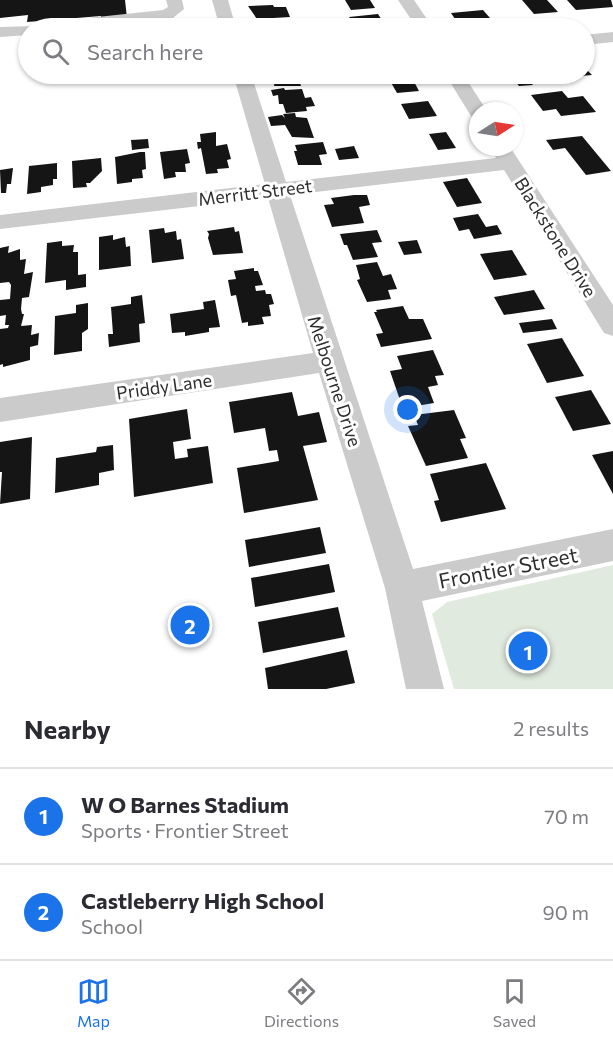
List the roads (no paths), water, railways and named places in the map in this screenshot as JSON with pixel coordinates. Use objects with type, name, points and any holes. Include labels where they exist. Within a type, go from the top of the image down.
[{"type":"street","points":[[138,18],[167,15],[176,9],[174,0]]},
{"type":"street","points":[[220,0],[225,18]]},
{"type":"street","points":[[406,0],[418,18]]},
{"type":"street","points":[[0,32],[18,31]]},
{"type":"street","points":[[595,39],[613,37]]},
{"type":"street","name":"Melbourne Drive","points":[[245,84],[328,361],[402,588],[425,689]]},
{"type":"street","points":[[460,84],[472,102]]},
{"type":"street","name":"Merritt Street","points":[[0,222],[276,190],[497,156]]},
{"type":"street","name":"Blackstone Drive","points":[[505,156],[613,326]]},
{"type":"street","name":"Priddy Lane","points":[[0,410],[328,361]]},
{"type":"street","name":"Frontier Street","points":[[402,588],[613,545]]},
{"type":"place","name":"Castleberry High School","points":[[190,625]]},
{"type":"place","name":"W O Barnes Stadium","points":[[528,651]]}]
